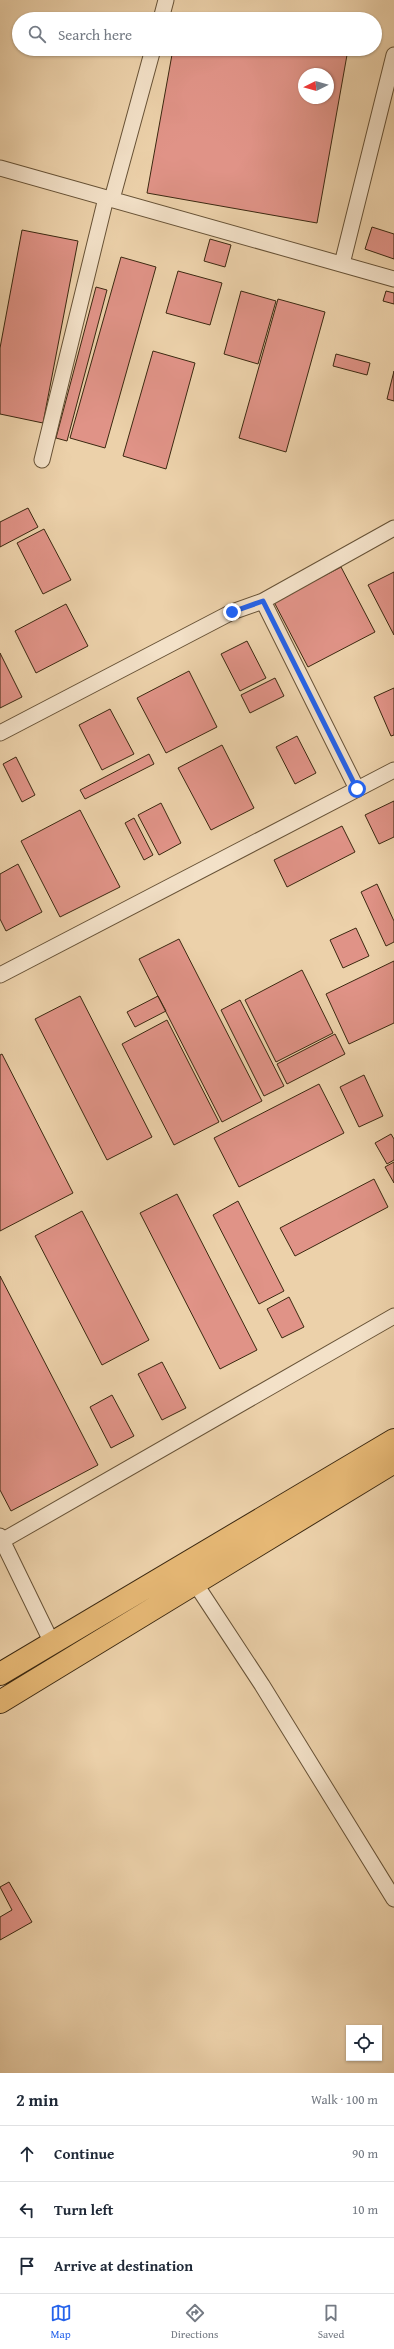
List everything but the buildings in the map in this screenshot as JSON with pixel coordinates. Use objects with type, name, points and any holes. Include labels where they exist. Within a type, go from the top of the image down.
[{"type":"highway","points":[[0,1674],[394,1440]]},
{"type":"highway","points":[[0,1702],[394,1462]]},
{"type":"street","points":[[163,12],[166,0]]},
{"type":"street","points":[[342,264],[394,55]]},
{"type":"street","points":[[42,460],[109,198],[151,56]]},
{"type":"street","points":[[0,168],[394,279]]},
{"type":"street","points":[[0,734],[232,612],[263,601],[394,528]]},
{"type":"street","points":[[263,601],[357,789]]},
{"type":"street","points":[[0,975],[394,770]]},
{"type":"street","points":[[52,1643],[1,1539],[394,1316]]},
{"type":"street","points":[[195,1583],[262,1685],[394,1899]]},
{"type":"route","points":[[232,612],[263,601],[357,789]]}]
